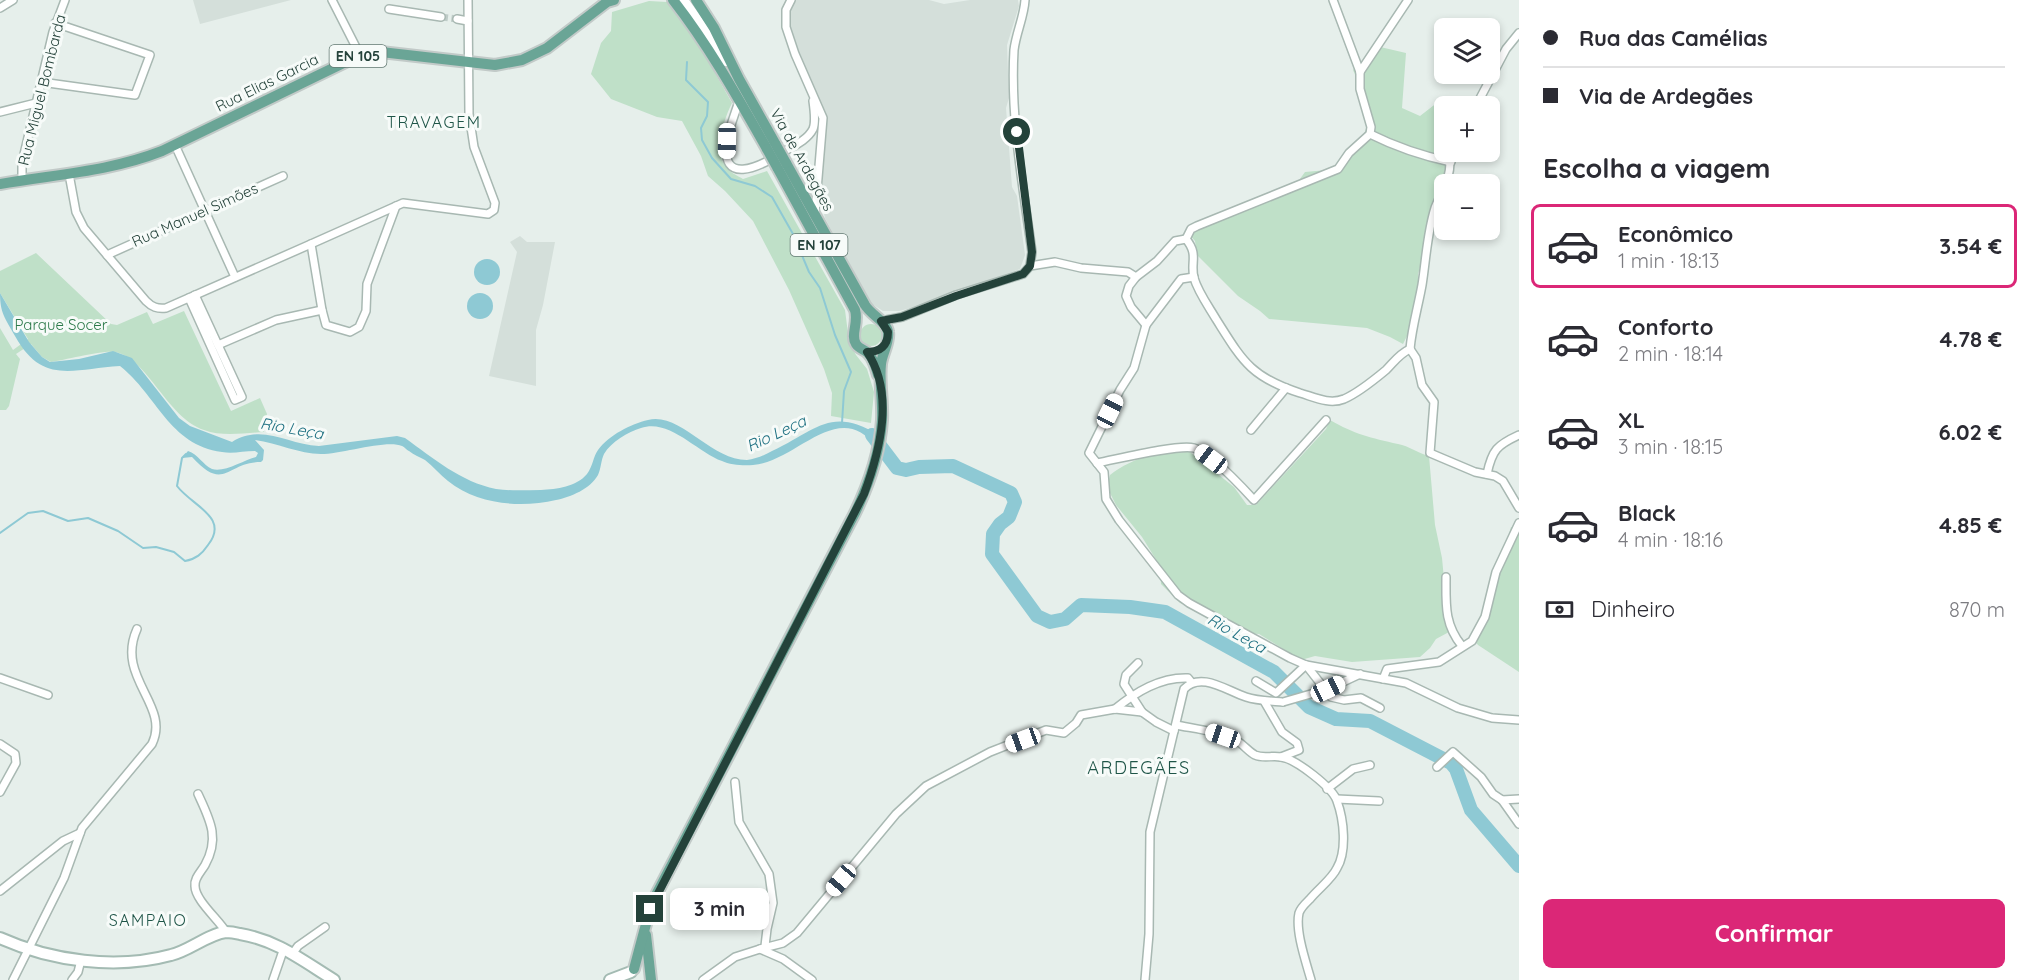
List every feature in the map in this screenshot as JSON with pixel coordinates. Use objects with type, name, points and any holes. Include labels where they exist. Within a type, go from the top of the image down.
[{"type":"main road","name":"Via de Ardegães","points":[[673,0],[736,84],[782,165],[855,310],[856,344],[867,352],[874,363],[881,387]]},
{"type":"main road","name":"Via de Ardegães","points":[[696,0],[714,28],[736,84],[739,100],[772,147]]},
{"type":"main road","name":"Rua Elias Garcia","points":[[0,184],[114,167],[137,161],[175,145],[360,55],[381,52],[468,63],[495,64],[522,60],[548,48],[609,1]]},
{"type":"main road","name":"Via de Ardegães","points":[[631,974],[657,893],[855,513],[873,470],[882,420],[881,364],[888,332],[865,305],[815,216],[782,165]]},
{"type":"main road","points":[[857,324],[862,320],[878,319]]},
{"type":"main road","points":[[867,352],[880,350],[885,345]]},
{"type":"main road","name":"Via de Ardegães","points":[[646,925],[650,976]]},
{"type":"main road","name":"EN 107","points":[[631,974],[642,968],[650,976]]},
{"type":"street","points":[[0,8],[13,0]]},
{"type":"street","name":"Rua Miguel Bombarda","points":[[22,180],[22,163],[41,82],[56,22],[65,0]]},
{"type":"street","points":[[332,0],[360,55]]},
{"type":"street","points":[[69,174],[76,212],[84,228],[151,306],[159,309],[192,297],[403,203],[488,214],[494,210],[495,204],[474,147],[469,114],[468,0]]},
{"type":"street","name":"Via de Ardegães","points":[[683,0],[703,26],[736,84]]},
{"type":"street","points":[[790,0],[786,10],[786,27],[812,95],[824,118],[815,216]]},
{"type":"street","points":[[878,319],[902,317],[1023,274],[1030,266],[1032,252],[1018,152],[1014,91],[1014,48],[1025,0]]},
{"type":"street","points":[[1146,325],[1131,307],[1126,296],[1129,286],[1175,242],[1186,239],[1191,229],[1197,226],[1338,169],[1349,153],[1370,134],[1371,127],[1360,89],[1360,72],[1334,0]]},
{"type":"street","points":[[1360,72],[1408,0]]},
{"type":"street","points":[[389,9],[441,17]]},
{"type":"street","points":[[457,19],[468,21]]},
{"type":"street","points":[[41,82],[135,95],[150,56],[56,22]]},
{"type":"street","points":[[1481,96],[1506,49],[1519,33]]},
{"type":"street","points":[[739,100],[727,141],[726,157],[731,166],[740,171],[762,165],[806,138],[814,127],[812,95]]},
{"type":"street","points":[[0,112],[36,103]]},
{"type":"street","points":[[1370,134],[1391,145],[1434,159]]},
{"type":"street","points":[[175,145],[235,277]]},
{"type":"street","points":[[1451,162],[1434,211],[1421,289],[1411,331],[1410,349],[1416,358],[1422,385],[1434,402],[1430,453],[1476,472],[1495,476],[1503,481],[1519,508]]},
{"type":"street","name":"Rua Manuel Simões","points":[[106,255],[283,176]]},
{"type":"street","points":[[310,244],[326,325],[350,332],[359,327],[366,311],[366,284],[396,206]]},
{"type":"street","points":[[1186,239],[1194,255],[1194,277],[1208,305],[1245,363],[1259,375],[1286,388],[1332,402],[1353,394],[1387,369],[1399,354],[1410,349]]},
{"type":"street","points":[[1030,266],[1054,262],[1128,272],[1136,277]]},
{"type":"street","points":[[1194,277],[1181,279],[1146,325],[1134,368],[1120,390],[1089,453],[1104,472],[1106,499],[1119,520],[1179,595],[1219,620],[1290,658],[1306,665],[1406,683],[1458,708],[1492,718],[1519,720]]},
{"type":"street","points":[[192,297],[218,345],[242,397],[235,400],[192,297]]},
{"type":"street","points":[[218,345],[276,320],[322,310]]},
{"type":"street","points":[[1251,430],[1286,388]]},
{"type":"street","points":[[1097,463],[1182,447],[1196,448],[1227,471],[1254,500],[1326,420]]},
{"type":"street","points":[[1487,474],[1494,451],[1504,442],[1519,435]]},
{"type":"street","points":[[1383,679],[1387,669],[1439,662],[1472,641],[1485,617],[1496,572],[1519,523]]},
{"type":"street","points":[[1446,577],[1446,605],[1449,623],[1453,635],[1462,646]]},
{"type":"street","points":[[13,980],[64,878],[80,833],[152,744],[155,737],[153,710],[132,667],[137,629]]},
{"type":"street","points":[[1138,663],[1126,675],[1124,684],[1142,712],[1156,722],[1175,728],[1210,732],[1236,741],[1253,754],[1269,759],[1299,750],[1297,743],[1282,732],[1264,701]]},
{"type":"street","points":[[1256,681],[1276,693],[1284,688],[1306,665]]},
{"type":"street","points":[[1306,665],[1331,698],[1344,700],[1361,698],[1380,708]]},
{"type":"street","points":[[1145,980],[1149,934],[1150,832],[1184,689],[1192,683],[1205,682],[1246,697],[1283,702],[1328,689],[1360,674]]},
{"type":"street","points":[[1115,710],[1131,697],[1157,682],[1173,677],[1188,678],[1192,683]]},
{"type":"street","points":[[0,678],[48,695]]},
{"type":"street","points":[[703,980],[735,957],[783,943],[797,933],[896,814],[926,786],[990,752],[1046,730],[1064,733],[1076,723],[1081,715],[1115,710],[1142,712]]},
{"type":"street","points":[[0,744],[15,754],[16,763],[0,792]]},
{"type":"street","points":[[1437,767],[1453,752],[1481,777],[1493,794],[1502,800],[1519,824]]},
{"type":"street","points":[[1281,757],[1310,772],[1337,799],[1341,820],[1343,851],[1337,869],[1300,910],[1299,929],[1311,980]]},
{"type":"street","points":[[1327,789],[1353,769],[1370,765]]},
{"type":"street","points":[[735,783],[739,822],[769,874],[773,903],[762,948]]},
{"type":"street","points":[[198,794],[214,837],[213,848],[196,878],[195,887],[198,897],[226,932]]},
{"type":"street","points":[[1337,799],[1379,801]]},
{"type":"street","points":[[1502,800],[1519,799]]},
{"type":"street","points":[[0,891],[63,841],[80,833]]},
{"type":"street","points":[[273,980],[289,951],[325,927]]},
{"type":"street","points":[[0,938],[27,949],[81,960],[120,962],[173,955],[226,932],[255,937],[289,951],[334,980]]},
{"type":"street","points":[[762,948],[812,980]]},
{"type":"street","points":[[72,980],[78,972],[81,960]]},
{"type":"street","points":[[610,980],[631,974]]},
{"type":"shaded area","points":[[193,0],[291,0],[200,24]]},
{"type":"shaded area","points":[[795,0],[929,0],[944,4],[970,0],[1018,0],[1019,6],[1007,45],[1009,98],[1006,108],[1012,187],[1017,196],[1025,255],[1020,269],[919,306],[899,311],[883,311],[869,302],[825,218],[821,201],[827,118],[791,34],[789,16]]},
{"type":"shaded area","points":[[520,236],[527,242],[555,242],[536,330],[536,386],[489,376],[517,252],[510,242]]},
{"type":"green space","points":[[649,1],[667,2],[702,50],[732,103],[721,136],[720,154],[723,162],[730,171],[743,179],[767,171],[845,310],[849,341],[867,369],[874,392],[871,423],[831,416],[832,393],[824,369],[789,290],[753,221],[708,176],[701,156],[682,121],[657,117],[611,99],[591,74],[601,43],[611,31],[612,12]]},
{"type":"green space","points":[[1376,46],[1406,53],[1402,108],[1420,116],[1434,105],[1434,162],[1445,162],[1444,174],[1434,174],[1434,217],[1418,274],[1419,299],[1403,344],[1367,328],[1269,319],[1238,296],[1197,255],[1195,241],[1188,233],[1218,213],[1297,183],[1305,172],[1338,169],[1359,143],[1367,125],[1365,105],[1353,70]]},
{"type":"green space","name":"Parque Socer","points":[[36,253],[111,324],[117,325],[147,312],[153,324],[184,311],[231,411],[260,398],[267,414],[264,432],[234,434],[204,430],[179,413],[137,365],[127,357],[115,352],[51,362],[42,357],[31,344],[16,354],[20,359],[9,406],[6,410],[0,410],[0,328],[13,350],[28,339],[0,293],[0,271]]},
{"type":"green space","points":[[871,324],[879,327],[882,335],[879,343],[871,346],[863,343],[860,335],[863,327]]},
{"type":"green space","points":[[1330,420],[1355,432],[1402,445],[1429,456],[1435,525],[1442,558],[1449,632],[1436,639],[1420,657],[1352,662],[1315,656],[1301,660],[1259,634],[1245,633],[1197,605],[1194,607],[1180,603],[1161,584],[1160,566],[1142,537],[1116,505],[1107,487],[1110,475],[1138,459],[1157,454],[1190,452],[1234,487],[1247,505],[1256,505],[1326,429]]},
{"type":"green space","points":[[1511,527],[1519,529],[1519,672],[1478,645],[1472,638],[1491,598]]},
{"type":"water","points":[[487,259],[496,263],[500,272],[496,281],[487,285],[478,281],[474,272],[478,263]]},
{"type":"water","points":[[0,293],[29,342],[42,357],[50,362],[79,359],[113,351],[132,358],[179,418],[190,426],[232,442],[254,434],[276,436],[319,446],[397,436],[405,438],[459,475],[496,489],[541,490],[572,485],[587,474],[596,453],[608,440],[628,427],[648,420],[660,419],[672,423],[721,453],[747,460],[766,454],[824,424],[849,422],[880,436],[877,448],[863,434],[848,428],[833,430],[769,461],[741,465],[712,457],[683,437],[651,426],[625,435],[611,445],[604,454],[595,480],[585,488],[562,499],[529,504],[486,500],[473,495],[448,481],[425,460],[403,446],[395,444],[321,454],[255,440],[264,450],[261,462],[249,463],[226,473],[212,473],[192,457],[182,458],[188,451],[212,469],[217,470],[256,457],[258,453],[255,451],[222,452],[189,440],[176,429],[120,366],[73,371],[47,368],[36,362],[25,351],[6,320],[2,311]]},
{"type":"water","points":[[480,293],[489,297],[493,306],[489,315],[480,319],[471,315],[467,306],[471,297]]},
{"type":"waterway","points":[[687,62],[686,80],[708,102],[707,116],[701,128],[702,140],[712,158],[731,179],[755,186],[772,197],[793,234],[809,272],[820,288],[835,335],[851,372],[844,391],[842,423]]},
{"type":"waterway","name":"Rio Leça","points":[[872,435],[897,468],[906,470],[919,467],[953,466],[1011,493],[1015,502],[1009,517],[993,534],[992,554],[1037,616],[1050,622],[1065,619],[1081,605],[1130,607],[1165,612],[1274,672],[1309,707],[1336,719],[1370,721],[1451,763],[1456,769],[1471,810],[1519,866]]},
{"type":"waterway","points":[[0,533],[28,513],[43,511],[68,521],[88,518],[118,531],[143,548],[156,547],[174,552],[185,561],[192,559],[208,545],[214,535],[215,527],[206,512],[177,486],[182,458],[186,454]]},
{"type":"tunnel","points":[[441,17],[457,19]]},
{"type":"district","name":"TRAVAGEM","points":[[434,122]]},
{"type":"district","name":"ARDEGÃES","points":[[1139,768]]},
{"type":"district","name":"SAMPAIO","points":[[148,920]]},
{"type":"route","points":[[650,909],[864,494],[873,470],[882,420],[881,387],[874,363],[867,352],[880,350],[888,339],[886,326],[881,321],[902,317],[1023,274],[1030,266],[1032,252],[1017,132]]}]
